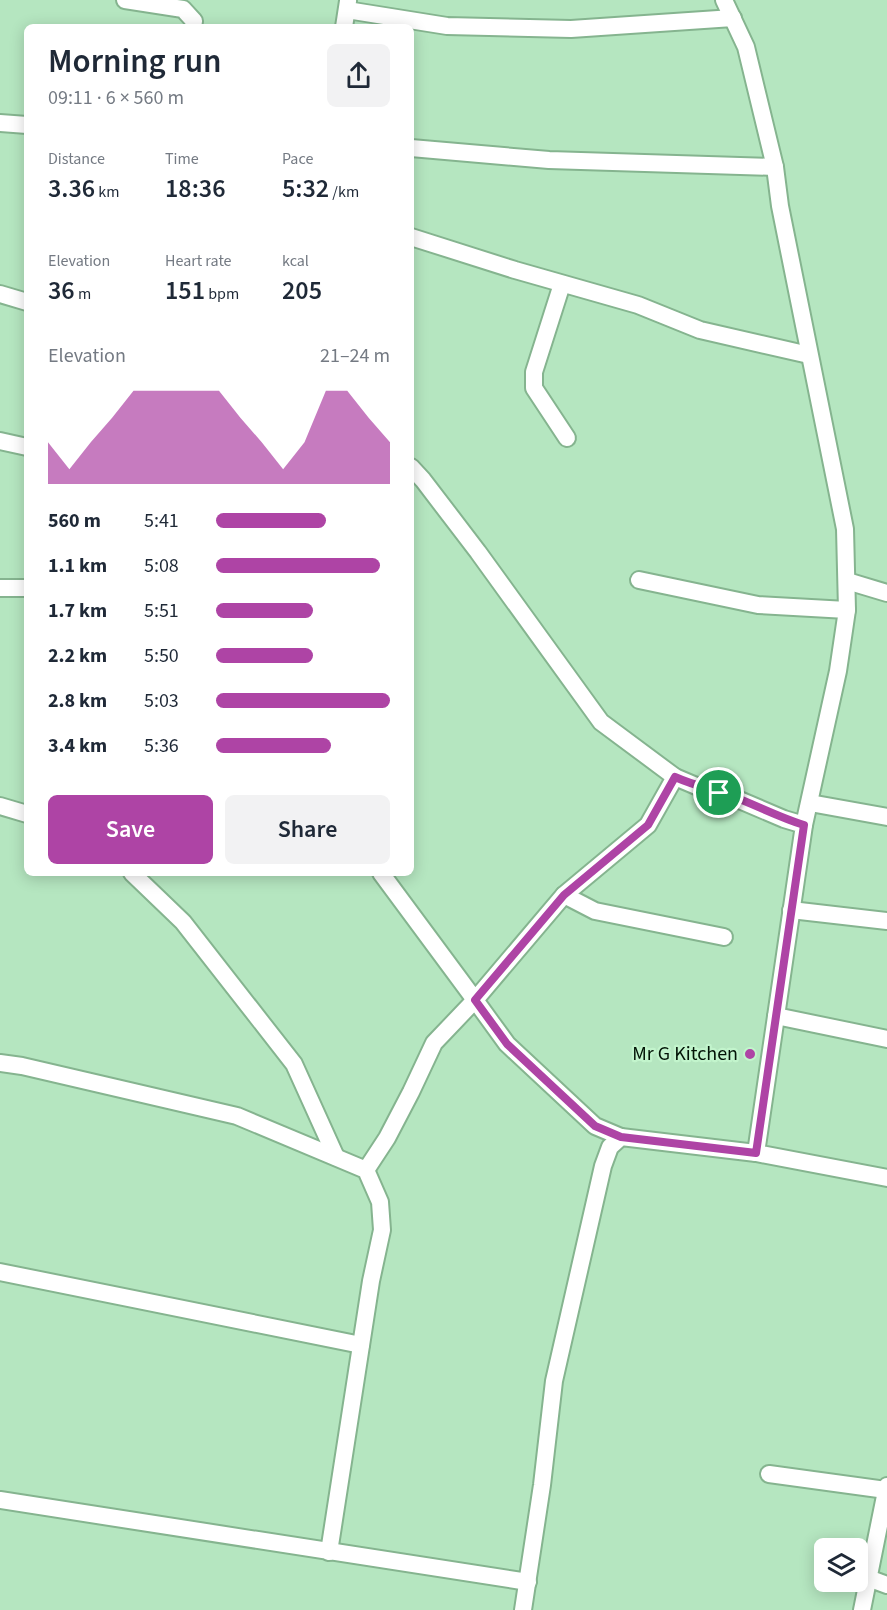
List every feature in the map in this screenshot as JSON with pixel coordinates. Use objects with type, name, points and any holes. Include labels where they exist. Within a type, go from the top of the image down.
[{"type":"street","points":[[125,0],[183,9],[194,21],[194,24]]},
{"type":"street","points":[[724,0],[746,47],[776,167],[780,206],[845,529],[847,581],[847,610],[838,671],[804,825],[756,1153]]},
{"type":"street","points":[[344,24],[347,5],[447,26],[571,29],[732,18]]},
{"type":"street","points":[[0,123],[24,125]]},
{"type":"street","points":[[414,148],[549,160],[776,167]]},
{"type":"street","points":[[414,238],[638,305],[700,330],[809,355]]},
{"type":"street","points":[[562,284],[534,372],[534,388],[567,438]]},
{"type":"street","points":[[0,294],[24,301]]},
{"type":"street","points":[[0,441],[24,446]]},
{"type":"street","points":[[414,470],[478,552],[601,722],[675,777],[804,825]]},
{"type":"street","points":[[639,580],[758,605],[847,610]]},
{"type":"street","points":[[847,581],[887,593]]},
{"type":"street","points":[[0,588],[24,588]]},
{"type":"street","points":[[366,1170],[387,1138],[434,1043],[475,1000],[564,895],[648,825],[675,777]]},
{"type":"street","points":[[810,803],[886,813]]},
{"type":"street","points":[[0,806],[24,813]]},
{"type":"street","points":[[135,876],[183,922],[294,1064],[336,1157]]},
{"type":"street","points":[[383,876],[494,1027],[516,1052],[595,1126],[621,1137],[756,1153],[887,1178]]},
{"type":"street","points":[[564,895],[595,911],[724,937]]},
{"type":"street","points":[[791,910],[887,921]]},
{"type":"street","points":[[776,1016],[887,1039]]},
{"type":"street","points":[[0,1063],[22,1066],[237,1116],[366,1170],[380,1202],[382,1230],[370,1281],[329,1552]]},
{"type":"street","points":[[523,1610],[554,1382],[603,1166],[610,1147],[621,1137]]},
{"type":"street","points":[[0,1272],[361,1345]]},
{"type":"street","points":[[769,1474],[887,1488],[868,1578],[887,1585]]},
{"type":"street","points":[[0,1500],[528,1582]]},
{"type":"street","points":[[862,1610],[865,1592]]},
{"type":"place","name":"Mr G Kitchen","points":[[750,1054]]},
{"type":"route","points":[[675,777],[719,793],[804,825],[756,1153],[621,1137],[595,1126],[507,1044],[475,1000],[564,895],[648,825],[675,777]]}]
